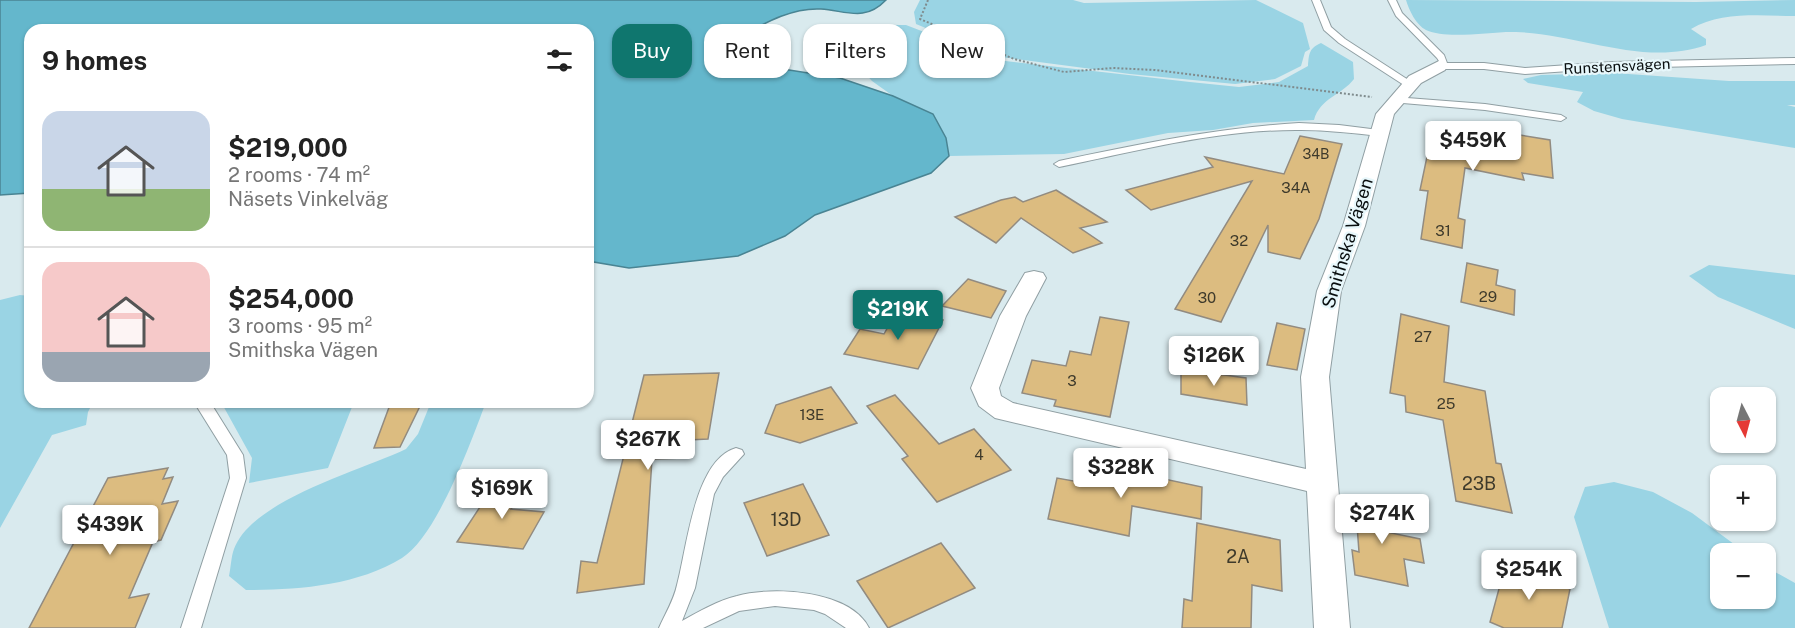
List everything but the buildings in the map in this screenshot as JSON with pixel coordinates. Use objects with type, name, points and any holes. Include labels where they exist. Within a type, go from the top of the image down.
[{"type":"street","name":"Smithska Vägen","points":[[1332,628],[1324,484],[1316,416],[1315,377],[1322,328],[1329,291],[1354,226],[1378,133],[1402,92],[1437,58]]},
{"type":"street","points":[[1034,278],[1013,316],[985,388],[986,397],[992,404],[1005,411],[1324,484]]},
{"type":"lane","points":[[1316,0],[1327,28],[1402,92],[1561,118]]},
{"type":"lane","points":[[1392,0],[1399,14],[1437,58]]},
{"type":"lane","name":"Runstensvägen","points":[[1437,58],[1525,71],[1613,65],[1795,61]]},
{"type":"lane","points":[[1059,164],[1216,134],[1259,129],[1334,126],[1378,133]]},
{"type":"lane","points":[[191,628],[238,478],[235,455],[206,408]]},
{"type":"lane","points":[[669,628],[686,588],[706,494],[716,474],[736,454]]},
{"type":"lane","points":[[685,628],[725,607],[796,598],[825,605],[851,618],[859,628]]},
{"type":"path","points":[[928,0],[920,19],[1014,59],[1064,72],[1113,68],[1155,70],[1402,92]]},
{"type":"shaded area","points":[[0,0],[886,0],[871,11],[863,13],[808,9],[764,24],[704,24],[704,78],[791,78],[791,70],[803,72],[803,78],[840,78],[893,96],[933,114],[946,138],[949,156],[931,173],[815,215],[785,236],[738,256],[629,268],[594,262],[594,24],[24,24],[24,193],[0,195]]},
{"type":"shaded area","points":[[920,0],[1073,0],[1084,3],[1256,0],[1303,23],[1310,49],[1305,52],[1301,66],[1275,79],[1235,84],[1130,74],[1005,57],[1005,24],[919,25],[916,24],[914,12]]},
{"type":"shaded area","points":[[1406,0],[1696,2],[1795,0],[1795,16],[1742,16],[1715,19],[1691,29],[1706,39],[1706,45],[1683,51],[1659,53],[1612,48],[1540,34],[1435,33],[1419,25]]},
{"type":"shaded area","points":[[907,25],[919,30],[919,78],[1005,78],[1005,61],[1239,87],[1279,82],[1308,66],[1310,52],[1321,43],[1353,62],[1354,79],[1321,107],[1314,120],[1253,123],[1213,130],[1168,133],[1064,154],[949,156],[946,138],[933,114],[893,96],[869,78],[907,78]]},
{"type":"shaded area","points":[[1614,73],[1729,81],[1795,81],[1795,105],[1787,105],[1795,107],[1795,148],[1622,119],[1594,111],[1577,102],[1583,92],[1528,83],[1523,79],[1541,75]]},
{"type":"shaded area","points":[[1709,265],[1795,275],[1795,329],[1718,297],[1689,276]]},
{"type":"shaded area","points":[[24,295],[24,408],[90,408],[86,425],[52,435],[0,528],[0,300]]},
{"type":"shaded area","points":[[224,408],[352,408],[328,468],[249,483],[252,458]]},
{"type":"shaded area","points":[[429,408],[484,408],[452,487],[440,510],[415,547],[402,558],[365,575],[306,587],[246,590],[229,576],[234,549],[245,532],[262,516],[310,489],[406,449],[418,434]]},
{"type":"shaded area","points":[[1614,482],[1653,492],[1692,513],[1710,526],[1710,531],[1716,531],[1732,543],[1710,543],[1710,609],[1776,609],[1776,573],[1795,583],[1795,628],[1609,628],[1574,517],[1585,487]]}]
